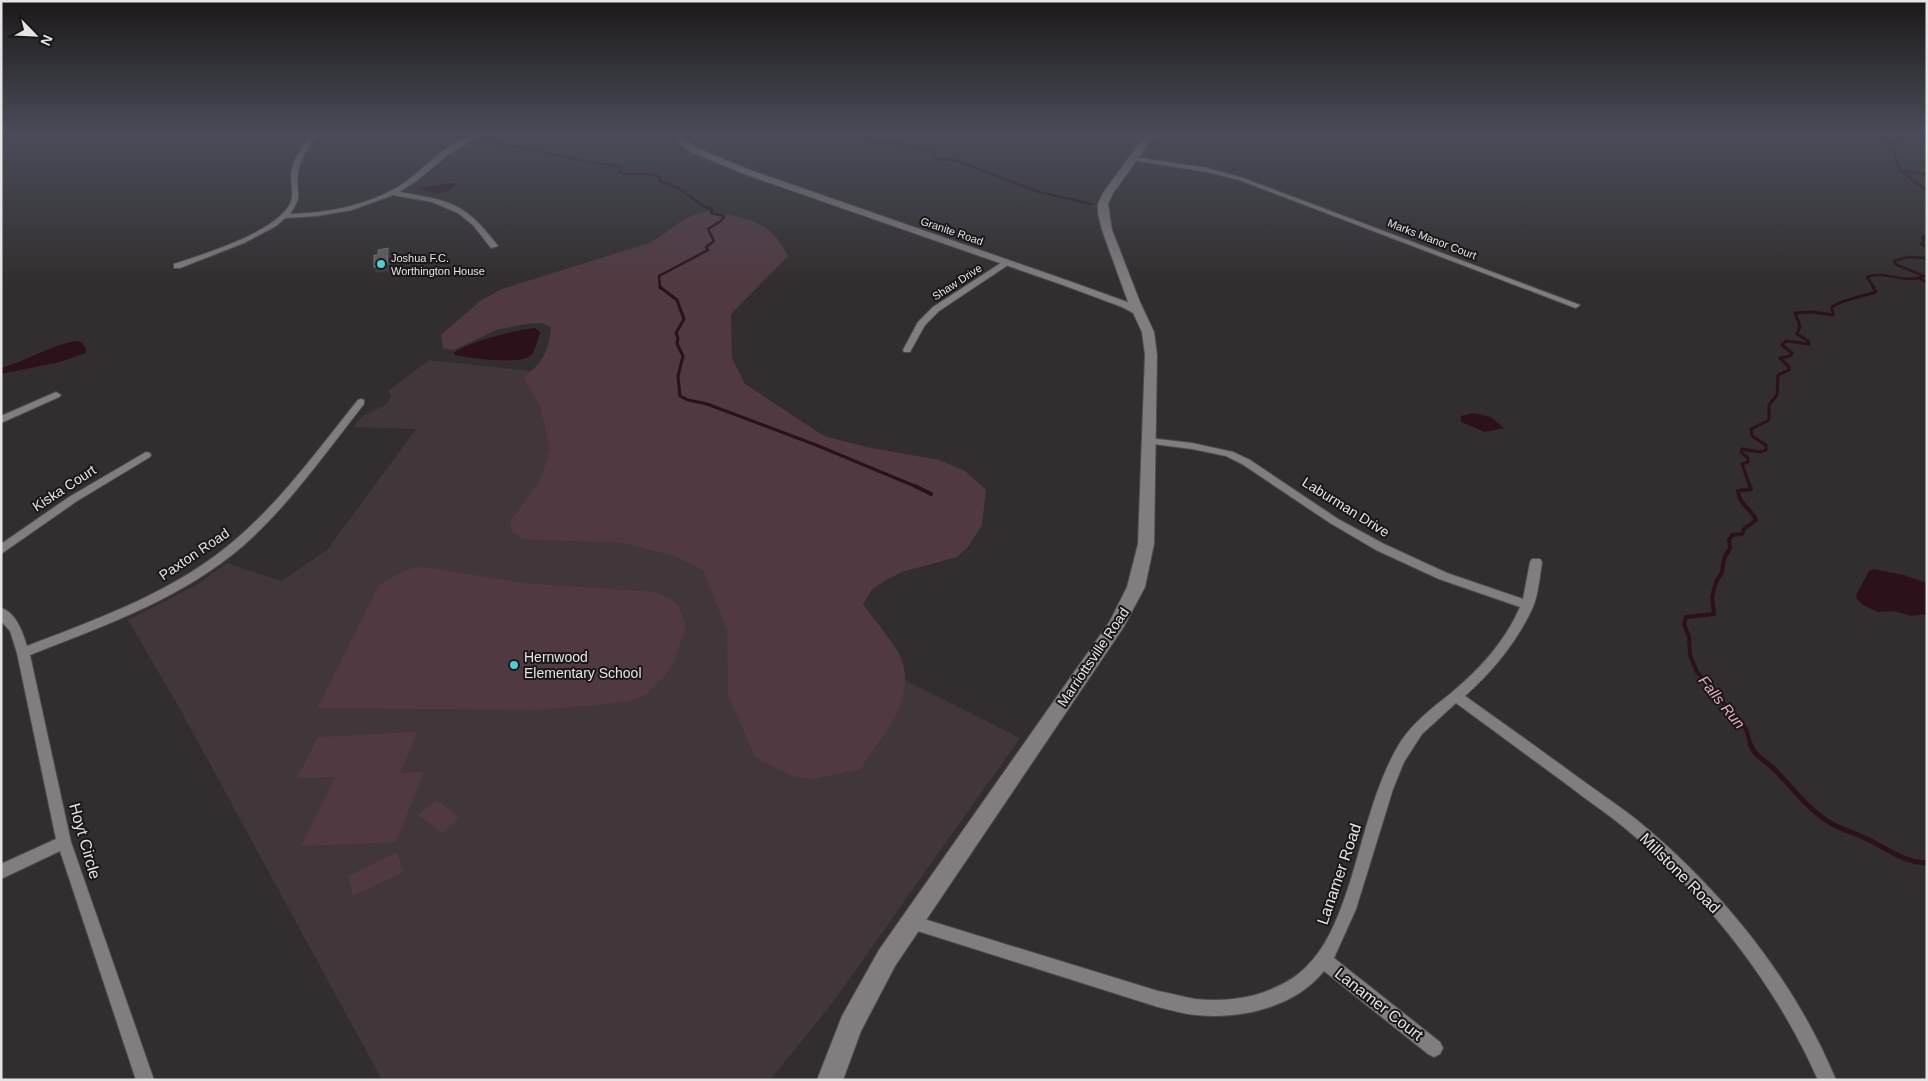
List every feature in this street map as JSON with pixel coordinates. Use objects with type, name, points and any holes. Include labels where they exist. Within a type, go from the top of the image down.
[{"type":"main road","name":"Marriottsville Road","points":[[830,1080],[840,1048],[861,1003],[887,958],[1117,624],[1132,598],[1143,566],[1146,544],[1150,346],[1148,332],[1139,313],[1103,214],[1106,197],[1115,184]]},
{"type":"street","points":[[177,266],[247,239],[262,231],[283,216],[294,202],[296,184]]},
{"type":"street","points":[[283,216],[337,211],[368,203],[393,193],[406,184]]},
{"type":"street","name":"Granite Road","points":[[785,184],[1118,302],[1139,313]]},
{"type":"street","name":"Marks Manor Court","points":[[1255,184],[1576,305]]},
{"type":"street","points":[[393,193],[434,201],[456,208],[471,218],[494,246]]},
{"type":"street","name":"Shaw Drive","points":[[907,350],[921,324],[936,309],[1008,263]]},
{"type":"street","points":[[1,420],[56,395]]},
{"type":"street","name":"Paxton Road","points":[[23,653],[121,613],[188,579],[218,559],[266,518],[361,402]]},
{"type":"street","name":"Laburman Drive","points":[[1149,441],[1192,446],[1229,454],[1246,462],[1334,521],[1380,547],[1444,576],[1528,606]]},
{"type":"street","name":"Kiska Court","points":[[1,550],[73,499],[146,455]]},
{"type":"street","name":"Lanamer Road","points":[[911,922],[1158,999],[1194,1007],[1226,1008],[1260,1002],[1282,993],[1305,979],[1323,960],[1340,931],[1392,772],[1407,744],[1425,721],[1485,671],[1504,649],[1528,606],[1534,583],[1536,562]]},
{"type":"street","name":"Hoyt Circle","points":[[1,612],[16,630],[23,653],[64,842],[145,1080]]},
{"type":"street","name":"Millstone Road","points":[[1456,696],[1632,826],[1669,858],[1740,936],[1769,976],[1799,1024],[1827,1080]]},
{"type":"street","points":[[1,872],[64,842]]},
{"type":"street","name":"Lanamer Court","points":[[1323,960],[1434,1048]]},
{"type":"shaded area","points":[[440,184],[455,185],[442,193],[418,188]]},
{"type":"shaded area","points":[[709,211],[756,222],[773,234],[788,256],[731,314],[732,358],[745,384],[824,436],[866,447],[939,460],[965,471],[986,490],[982,525],[968,547],[957,557],[902,572],[886,580],[872,589],[863,604],[898,652],[905,673],[901,703],[895,717],[860,769],[814,779],[791,776],[755,757],[728,695],[727,630],[703,570],[674,556],[623,543],[522,539],[512,532],[510,522],[540,481],[550,450],[540,406],[523,377],[536,367],[544,356],[549,343],[551,327],[541,323],[526,324],[496,330],[454,350],[443,348],[441,335],[480,301],[502,289],[649,243],[691,216]]},
{"type":"shaded area","points":[[535,328],[540,332],[538,341],[532,354],[527,358],[495,360],[455,355],[454,353],[471,344],[493,337]]},
{"type":"shaded area","points":[[76,341],[81,342],[86,348],[86,353],[60,362],[1,374],[1,368],[57,346]]},
{"type":"shaded area","name":"Hernwood Elementary School","points":[[429,360],[540,372],[740,597],[1020,738],[830,1006],[770,1080],[382,1080],[180,709],[128,620],[196,585],[227,563],[281,581],[327,550],[416,429],[353,427],[363,416],[387,404],[391,395],[388,391]]},
{"type":"shaded area","points":[[1473,413],[1491,417],[1504,428],[1485,432],[1461,422],[1461,416]]},
{"type":"shaded area","points":[[415,567],[523,583],[654,592],[665,596],[678,605],[686,626],[673,665],[647,694],[628,702],[538,710],[317,708],[378,586],[401,572]]},
{"type":"shaded area","points":[[1874,569],[1904,575],[1927,583],[1927,614],[1911,616],[1895,611],[1878,612],[1863,605],[1856,595],[1869,571]]},
{"type":"shaded area","points":[[417,732],[400,773],[424,772],[396,842],[301,846],[335,777],[297,778],[318,737]]},
{"type":"shaded area","points":[[436,800],[460,817],[442,833],[418,815]]},
{"type":"shaded area","points":[[397,852],[403,872],[353,896],[348,876]]},
{"type":"building","points":[[388,248],[387,265],[374,267],[374,255],[378,255],[378,250]]},
{"type":"waterway","points":[[660,288],[659,276],[708,250],[706,247],[714,241],[708,229],[721,221],[724,216],[711,213],[712,209],[705,207],[678,188],[669,184]]},
{"type":"waterway","points":[[1019,184],[1039,192],[1091,204]]},
{"type":"waterway","name":"Falls Run","points":[[1919,184],[1927,191]]},
{"type":"waterway","name":"Falls Run","points":[[1927,236],[1922,237],[1924,241],[1921,244],[1927,247]]},
{"type":"waterway","name":"Falls Run","points":[[1874,288],[1867,277],[1881,275],[1910,279],[1924,276],[1895,264],[1894,261],[1908,257],[1927,258]]},
{"type":"waterway","name":"Falls Run","points":[[1920,279],[1927,282]]},
{"type":"waterway","points":[[660,287],[677,300],[684,319],[676,333],[678,338],[677,344],[683,356],[678,376],[680,396],[688,400],[707,404],[816,445],[917,487]]},
{"type":"waterway","name":"Falls Run","points":[[1750,487],[1742,464],[1748,462],[1748,458],[1741,452],[1742,449],[1760,452],[1766,450],[1766,445],[1752,436],[1751,429],[1769,420],[1769,405],[1777,395],[1778,375],[1789,370],[1789,367],[1780,358],[1790,356],[1792,353],[1782,345],[1786,341],[1809,344],[1808,341],[1797,334],[1800,326],[1795,313],[1813,312],[1833,315],[1832,307],[1841,302],[1876,292],[1873,287]]},
{"type":"waterway","name":"Falls Run","points":[[1750,486],[1751,489],[1738,491],[1741,500],[1756,520],[1744,529],[1742,534],[1732,535],[1729,540],[1730,548],[1724,559],[1722,572],[1716,582],[1712,597],[1714,614],[1686,617],[1684,624],[1689,637],[1690,655],[1697,672],[1746,729],[1751,746]]},
{"type":"waterway","points":[[917,487],[931,494]]},
{"type":"waterway","name":"Falls Run","points":[[1751,746],[1757,755],[1774,769],[1823,818],[1903,858],[1927,863]]},
{"type":"place","name":"Joshua F.C. Worthington House","points":[[381,264]]},
{"type":"place","name":"Hernwood Elementary School","points":[[514,665]]}]
